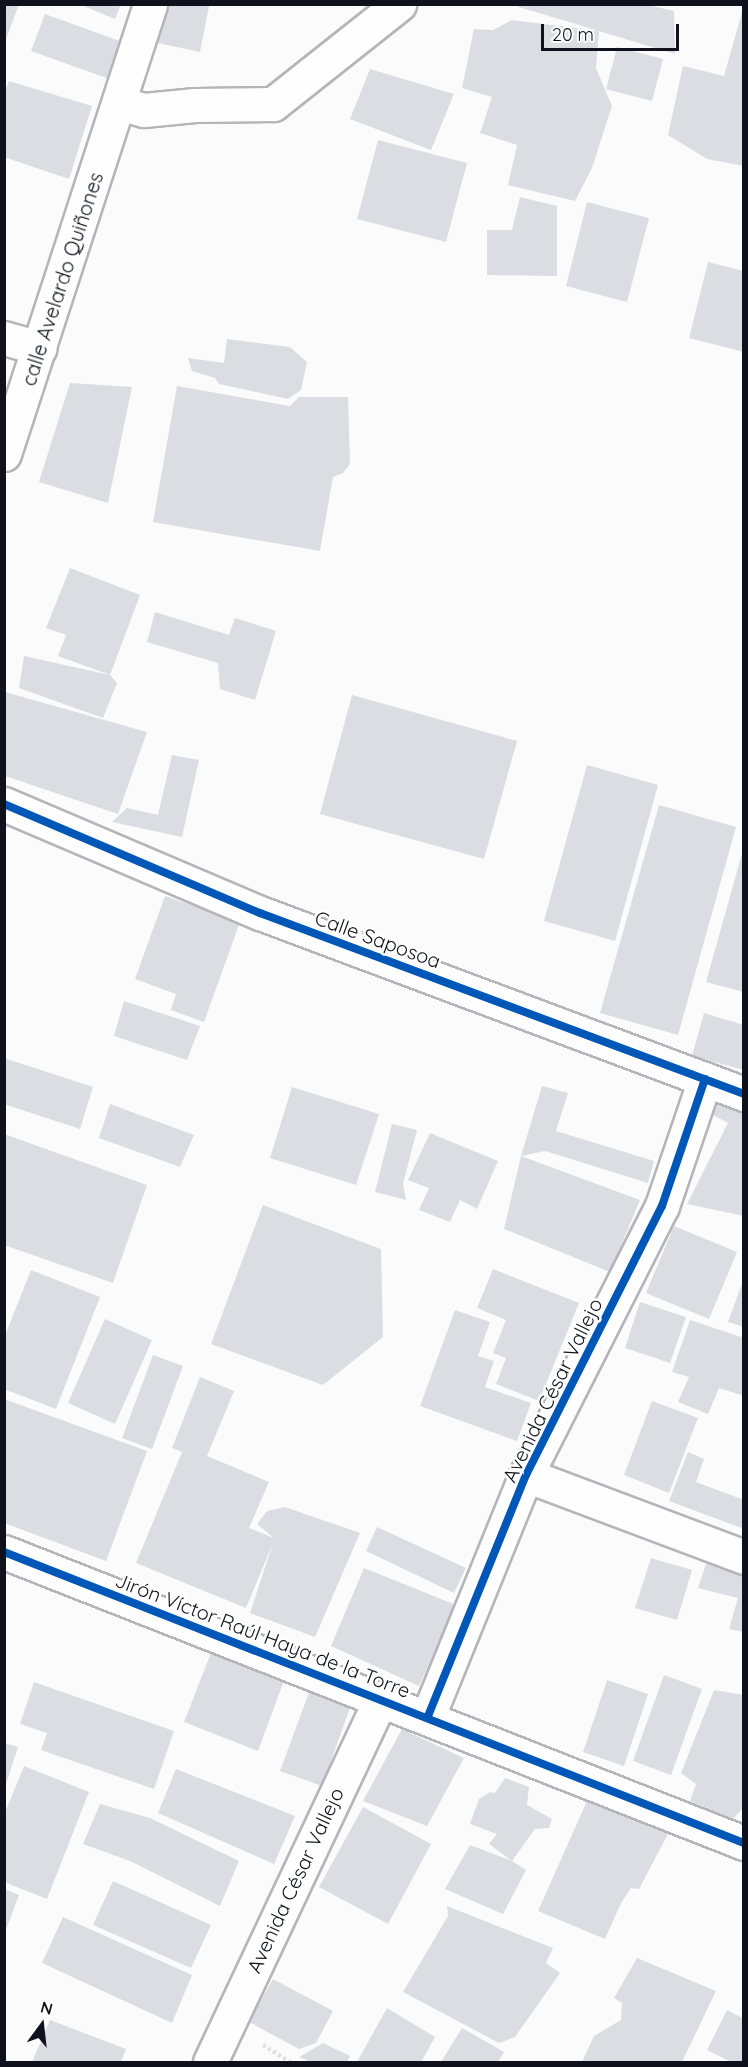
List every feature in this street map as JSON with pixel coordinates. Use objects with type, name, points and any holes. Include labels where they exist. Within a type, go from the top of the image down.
[{"type":"street","name":"calle Avelardo Quiñones","points":[[4,454],[150,4]]},
{"type":"street","points":[[119,103],[144,110],[273,104],[399,4]]},
{"type":"street","points":[[4,338],[40,348]]},
{"type":"street","name":"Calle Saposoa","points":[[4,804],[260,913],[744,1094]]},
{"type":"street","name":"Avenida César Vallejo","points":[[428,1716],[526,1475],[662,1206],[705,1079]]},
{"type":"street","points":[[526,1475],[744,1557]]},
{"type":"street","name":"Jirón Víctor Raúl Haya de la Torre","points":[[4,1552],[428,1716],[744,1843]]},
{"type":"street","name":"Avenida César Vallejo","points":[[210,2062],[381,1698]]},
{"type":"building","points":[[4,4],[19,4],[5,42],[4,42]]},
{"type":"building","points":[[79,4],[121,4],[115,19]]},
{"type":"building","points":[[161,4],[209,6],[200,52],[153,42]]},
{"type":"building","points":[[509,4],[644,4],[674,11],[675,54],[599,31]]},
{"type":"building","points":[[744,5],[744,166],[707,159],[668,135],[683,66],[724,76]]},
{"type":"building","points":[[45,14],[128,44],[115,81],[31,51]]},
{"type":"building","points":[[512,20],[599,31],[596,68],[612,106],[592,168],[575,201],[508,185],[517,145],[480,133],[492,97],[462,88],[474,29],[493,30]]},
{"type":"building","points":[[617,47],[663,59],[652,101],[606,89]]},
{"type":"building","points":[[370,69],[454,94],[431,150],[350,119]]},
{"type":"building","points":[[9,81],[92,106],[69,179],[4,157],[4,93]]},
{"type":"building","points":[[378,140],[467,163],[446,242],[357,219]]},
{"type":"building","points":[[520,197],[557,206],[557,276],[487,275],[487,230],[512,230]]},
{"type":"building","points":[[587,202],[649,218],[627,302],[566,286]]},
{"type":"building","points":[[708,262],[744,271],[744,352],[689,338]]},
{"type":"building","points":[[227,339],[290,347],[307,362],[301,390],[288,399],[219,384],[215,378],[192,371],[188,358],[224,363]]},
{"type":"building","points":[[70,383],[132,387],[108,503],[39,482]]},
{"type":"building","points":[[177,386],[290,406],[299,397],[348,397],[350,464],[343,473],[333,477],[320,551],[153,522]]},
{"type":"building","points":[[70,568],[140,595],[110,675],[58,656],[66,635],[46,628]]},
{"type":"building","points":[[155,612],[229,635],[235,618],[276,631],[255,700],[220,689],[218,663],[147,642]]},
{"type":"building","points":[[24,656],[110,675],[117,683],[103,718],[19,688]]},
{"type":"building","points":[[5,692],[147,732],[118,814],[5,776]]},
{"type":"building","points":[[352,695],[517,741],[484,859],[320,814]]},
{"type":"building","points":[[172,755],[199,760],[182,837],[112,822],[127,808],[158,815]]},
{"type":"building","points":[[587,765],[658,785],[615,941],[544,921]]},
{"type":"building","points":[[659,805],[736,827],[678,1035],[600,1013]]},
{"type":"building","points":[[744,850],[744,992],[706,982]]},
{"type":"building","points":[[165,896],[240,922],[204,1022],[171,1010],[176,994],[135,979]]},
{"type":"building","points":[[124,1001],[200,1026],[187,1060],[114,1036]]},
{"type":"building","points":[[704,1013],[744,1025],[744,1070],[692,1056]]},
{"type":"building","points":[[4,1058],[93,1087],[80,1129],[4,1104]]},
{"type":"building","points":[[542,1086],[568,1093],[556,1131],[654,1161],[648,1183],[545,1151],[521,1156]]},
{"type":"building","points":[[292,1087],[379,1114],[356,1185],[270,1158]]},
{"type":"building","points":[[714,1092],[744,1105],[744,1216],[687,1204],[728,1123],[707,1112]]},
{"type":"building","points":[[110,1104],[194,1135],[180,1167],[99,1138]]},
{"type":"building","points":[[392,1124],[417,1130],[403,1184],[406,1200],[375,1192]]},
{"type":"building","points":[[430,1133],[498,1161],[477,1209],[460,1200],[450,1222],[419,1210],[429,1188],[408,1180]]},
{"type":"building","points":[[4,1134],[147,1185],[113,1283],[4,1245]]},
{"type":"building","points":[[521,1156],[640,1200],[610,1272],[504,1229]]},
{"type":"building","points":[[263,1205],[381,1249],[383,1337],[323,1385],[211,1344]]},
{"type":"building","points":[[674,1226],[737,1252],[709,1319],[646,1293]]},
{"type":"building","points":[[493,1269],[579,1303],[539,1401],[496,1384],[506,1358],[493,1353],[506,1320],[477,1308]]},
{"type":"building","points":[[31,1270],[100,1297],[56,1409],[4,1389],[4,1338]]},
{"type":"building","points":[[744,1281],[744,1327],[728,1322]]},
{"type":"building","points":[[640,1302],[686,1317],[670,1363],[625,1348]]},
{"type":"building","points":[[455,1310],[490,1322],[478,1356],[494,1361],[485,1387],[531,1403],[517,1441],[420,1406]]},
{"type":"building","points":[[105,1319],[152,1340],[115,1424],[68,1403]]},
{"type":"building","points":[[690,1320],[744,1338],[744,1396],[719,1388],[708,1414],[678,1402],[689,1377],[672,1372]]},
{"type":"building","points":[[153,1355],[183,1366],[152,1449],[122,1438]]},
{"type":"building","points":[[200,1377],[234,1391],[207,1456],[269,1482],[249,1528],[274,1538],[257,1524],[267,1511],[285,1507],[360,1533],[315,1637],[250,1613],[273,1543],[246,1608],[136,1563],[182,1452],[172,1448]]},
{"type":"building","points":[[4,1399],[147,1451],[106,1561],[4,1523]]},
{"type":"building","points":[[652,1401],[698,1418],[669,1493],[624,1475]]},
{"type":"building","points":[[688,1452],[704,1459],[696,1482],[744,1500],[744,1529],[669,1501]]},
{"type":"building","points":[[377,1527],[466,1568],[454,1593],[366,1551]]},
{"type":"building","points":[[651,1558],[692,1570],[677,1620],[635,1608]]},
{"type":"building","points":[[707,1561],[744,1575],[744,1632],[729,1629],[738,1598],[698,1588]]},
{"type":"building","points":[[364,1568],[456,1605],[419,1686],[331,1646]]},
{"type":"building","points":[[214,1645],[286,1675],[258,1751],[184,1722]]},
{"type":"building","points":[[664,1675],[702,1689],[671,1775],[633,1761]]},
{"type":"building","points":[[607,1680],[648,1694],[624,1766],[583,1752]]},
{"type":"building","points":[[34,1682],[174,1731],[154,1789],[41,1750],[47,1733],[20,1724]]},
{"type":"building","points":[[310,1690],[351,1705],[322,1786],[280,1771]]},
{"type":"building","points":[[714,1690],[744,1695],[744,1807],[733,1819],[690,1801],[696,1784],[681,1773]]},
{"type":"building","points":[[402,1729],[464,1758],[427,1826],[363,1801]]},
{"type":"building","points":[[5,1743],[18,1747],[5,1787]]},
{"type":"building","points":[[24,1766],[89,1792],[47,1899],[4,1882],[4,1815]]},
{"type":"building","points":[[176,1769],[295,1816],[274,1864],[158,1813]]},
{"type":"building","points":[[505,1778],[529,1787],[527,1805],[552,1819],[549,1828],[535,1829],[512,1861],[489,1844],[497,1834],[470,1824],[479,1799],[490,1792],[495,1793]]},
{"type":"building","points":[[587,1801],[670,1830],[639,1889],[631,1888],[621,1903],[605,1939],[538,1911]]},
{"type":"building","points":[[100,1804],[150,1818],[239,1861],[220,1906],[130,1861],[83,1844]]},
{"type":"building","points":[[363,1807],[431,1844],[388,1924],[319,1887]]},
{"type":"building","points":[[470,1845],[512,1861],[526,1870],[503,1914],[445,1889]]},
{"type":"building","points":[[113,1881],[211,1925],[191,1968],[93,1925]]},
{"type":"building","points":[[4,1889],[19,1895],[5,1932],[4,1932]]},
{"type":"building","points":[[447,1906],[553,1948],[546,1963],[560,1973],[515,2037],[499,2043],[403,1992],[448,1916]]},
{"type":"building","points":[[63,1917],[192,1975],[172,2023],[42,1963]]},
{"type":"building","points":[[637,1958],[716,1991],[682,2062],[582,2062],[594,2036],[621,2020],[622,2003],[614,1998]]},
{"type":"building","points":[[273,1979],[333,2011],[316,2043],[299,2049],[249,2022]]},
{"type":"building","points":[[387,2008],[435,2037],[421,2062],[357,2062]]},
{"type":"building","points":[[727,2010],[744,2019],[744,2062],[731,2062],[707,2050]]},
{"type":"building","points":[[50,2020],[126,2049],[121,2062],[32,2062]]},
{"type":"building","points":[[462,2028],[504,2052],[498,2062],[441,2062]]},
{"type":"building","points":[[323,2043],[350,2056],[347,2062],[310,2062],[299,2057]]},
{"type":"cycle path","points":[[4,804],[260,913],[744,1094]]},
{"type":"cycle path","points":[[428,1716],[526,1475],[662,1206],[705,1079]]},
{"type":"cycle path","points":[[4,1552],[744,1843]]}]
